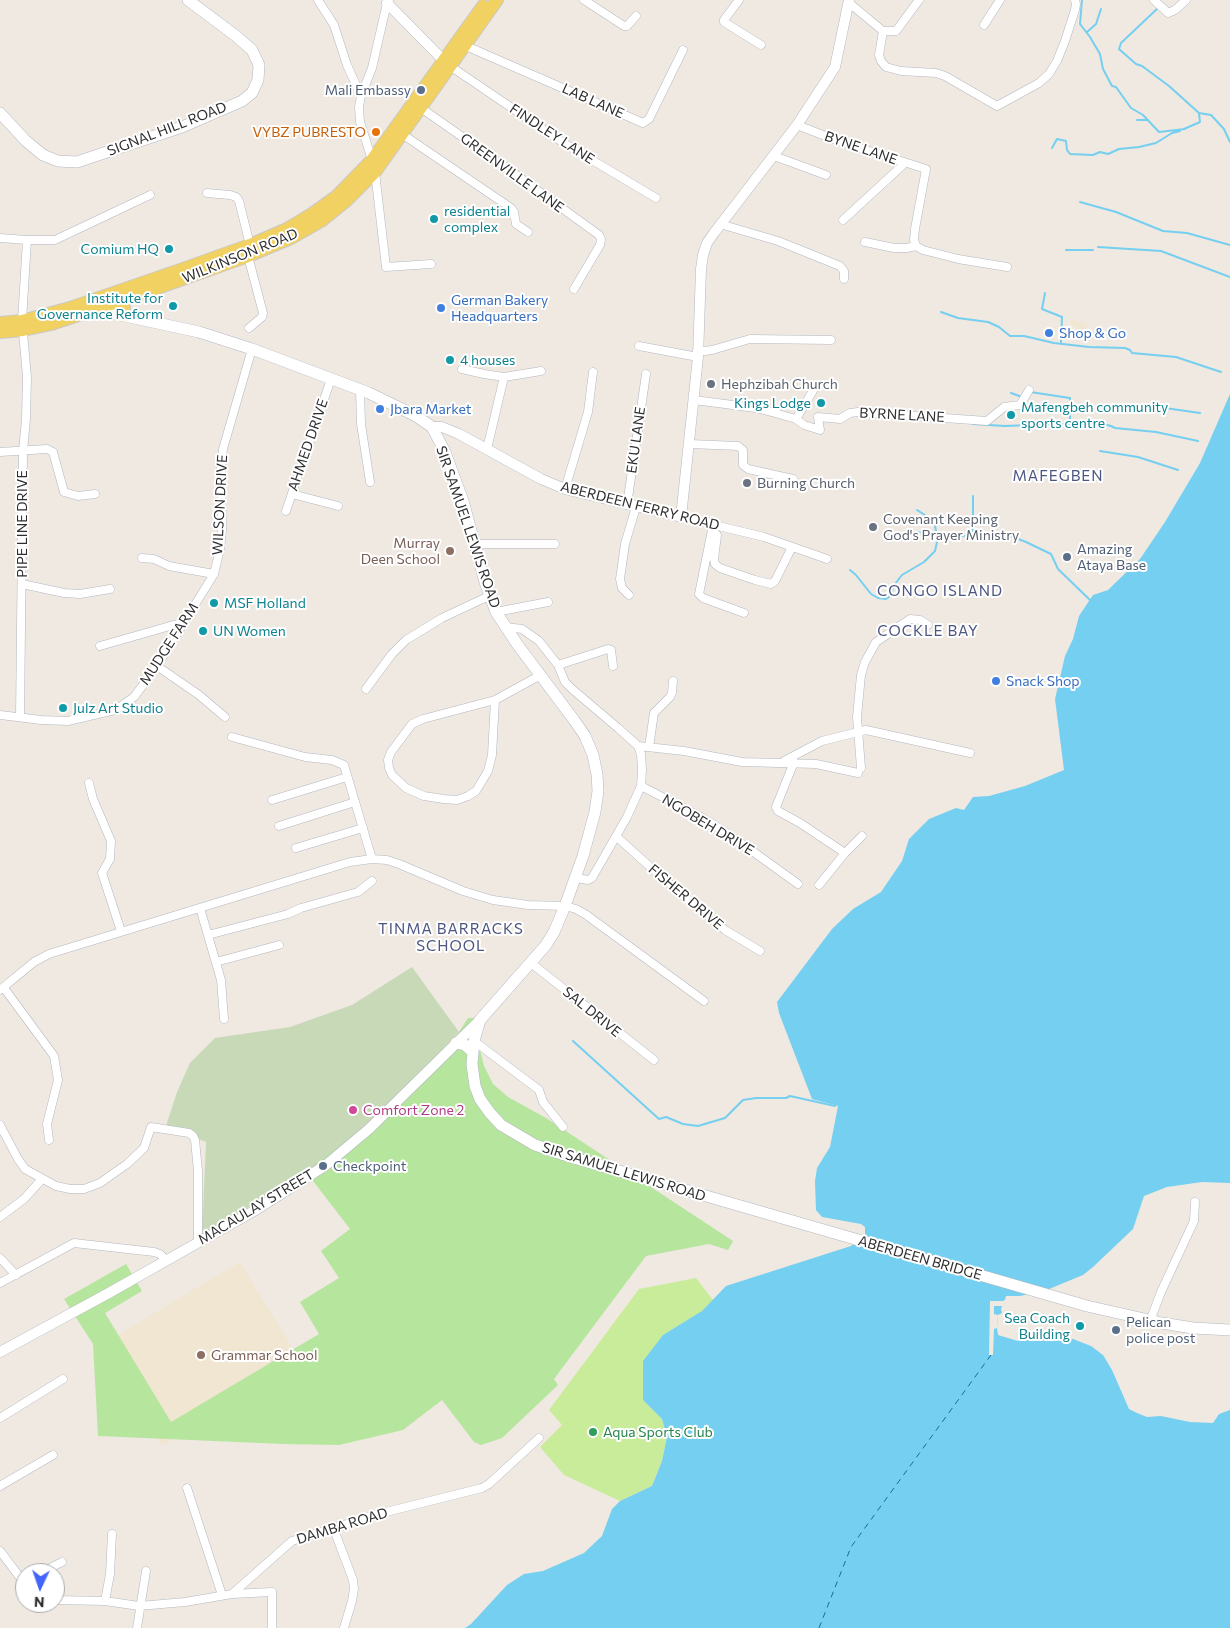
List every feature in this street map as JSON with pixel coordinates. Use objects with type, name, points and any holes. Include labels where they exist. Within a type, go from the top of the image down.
[{"type":"main road","name":"SIGNAL HILL ROAD","points":[[0,113],[26,141],[43,155],[58,161],[77,162],[182,126],[242,101],[252,93],[258,80],[259,65],[252,50],[188,0]]},
{"type":"main road","name":"WILKINSON ROAD","points":[[373,166],[446,63],[487,0]]},
{"type":"main road","name":"WILKINSON ROAD","points":[[0,323],[23,325],[51,324],[92,311],[111,302],[249,250],[312,214],[373,166],[402,134],[421,108],[446,63],[466,46],[497,0]]},
{"type":"main road","name":"WILKINSON ROAD","points":[[0,332],[70,308],[111,302]]},
{"type":"main road","points":[[111,302],[125,315],[199,332],[252,349],[360,390],[397,406],[425,421],[432,427]]},
{"type":"main road","name":"SIR SAMUEL LEWIS ROAD","points":[[432,427],[460,492],[489,596],[496,612],[540,676],[585,736],[593,755],[597,774],[596,812],[576,878],[571,908],[531,963],[480,1020],[473,1046],[473,1075],[480,1100],[501,1125],[535,1145],[753,1210]]},
{"type":"main road","points":[[456,1043],[473,1046]]},
{"type":"main road","name":"ABERDEEN BRIDGE","points":[[753,1210],[1087,1306],[1150,1321]]},
{"type":"main road","points":[[1150,1321],[1184,1327],[1230,1330]]},
{"type":"street","points":[[318,0],[334,25],[347,64],[361,96]]},
{"type":"street","points":[[584,0],[624,26],[627,26],[636,16]]},
{"type":"street","points":[[739,0],[724,22],[760,45]]},
{"type":"street","points":[[681,517],[694,400],[701,269],[703,255],[708,243],[720,224],[797,125],[835,67],[848,1],[883,31],[896,31],[920,0]]},
{"type":"street","points":[[984,26],[1000,0]]},
{"type":"street","points":[[883,31],[879,55],[886,67],[901,71],[936,73],[945,76],[997,106],[1039,83],[1049,74],[1057,61],[1065,41],[1075,10],[1075,0]]},
{"type":"street","points":[[1154,0],[1168,13],[1175,10],[1186,0]]},
{"type":"street","points":[[387,2],[372,68],[361,96],[359,114],[373,166],[386,267],[431,264]]},
{"type":"street","points":[[387,2],[446,63]]},
{"type":"street","name":"LAB LANE","points":[[466,46],[643,123],[649,119],[683,50]]},
{"type":"street","name":"FINDLEY LANE","points":[[446,63],[565,144],[656,198]]},
{"type":"street","name":"GREENVILLE LANE","points":[[421,108],[508,168],[599,235],[601,239],[600,245],[574,290]]},
{"type":"street","name":"BYNE LANE","points":[[797,125],[841,142],[926,169],[915,230],[914,240],[916,246]]},
{"type":"street","points":[[402,134],[511,208],[514,212],[516,224],[528,232]]},
{"type":"street","points":[[774,156],[826,175]]},
{"type":"street","points":[[843,220],[905,163]]},
{"type":"street","points":[[207,193],[230,195],[236,197],[238,201],[264,313],[249,328]]},
{"type":"street","points":[[0,238],[55,240],[150,195]]},
{"type":"street","points":[[720,224],[778,242],[840,266],[844,271],[844,279]]},
{"type":"street","name":"PIPE LINE DRIVE","points":[[20,718],[23,450],[27,377],[23,325],[27,240]]},
{"type":"street","points":[[865,242],[894,248],[916,246],[923,250],[958,259],[1008,267]]},
{"type":"street","points":[[639,346],[697,355],[750,339],[831,340]]},
{"type":"street","name":"WILSON DRIVE","points":[[214,574],[222,530],[221,466],[223,450],[252,349]]},
{"type":"street","points":[[462,369],[504,377],[541,371]]},
{"type":"street","points":[[565,489],[588,412],[593,372]]},
{"type":"street","name":"EKU LANE","points":[[630,594],[622,588],[620,579],[631,506],[646,374]]},
{"type":"street","points":[[487,449],[504,377]]},
{"type":"street","name":"AHMED DRIVE","points":[[286,511],[330,379]]},
{"type":"street","points":[[360,390],[361,424],[370,482]]},
{"type":"street","points":[[796,419],[814,390]]},
{"type":"street","name":"BYRNE LANE","points":[[694,400],[756,408],[796,419],[804,425],[820,430],[818,418],[840,419],[850,413],[858,412],[987,421],[1004,408],[1020,405],[1029,390]]},
{"type":"street","name":"ABERDEEN FERRY ROAD","points":[[432,427],[451,430],[541,479],[565,489],[681,517],[712,527],[764,537],[827,559]]},
{"type":"street","points":[[690,444],[738,446],[743,450],[743,465],[748,469],[792,479]]},
{"type":"street","points":[[0,452],[47,449],[52,452],[64,492],[78,496],[95,494]]},
{"type":"street","points":[[292,494],[338,506]]},
{"type":"street","points":[[712,527],[717,535],[715,564],[720,568],[766,583],[771,584],[775,581],[792,547]]},
{"type":"street","points":[[712,527],[699,594],[703,598],[744,613]]},
{"type":"street","points":[[475,544],[555,544]]},
{"type":"street","points":[[142,558],[169,566],[214,574]]},
{"type":"street","name":"MUDGE FARM","points":[[0,715],[68,721],[115,710],[134,698],[157,666],[214,574]]},
{"type":"street","points":[[22,584],[64,594],[80,594],[110,589]]},
{"type":"street","points":[[366,689],[392,654],[406,640],[442,618],[489,596]]},
{"type":"street","points":[[496,612],[548,602]]},
{"type":"street","points":[[505,626],[522,628],[539,641],[558,665],[565,682],[572,690],[638,746],[684,751],[742,762],[794,762],[860,770],[857,717],[861,675],[865,662],[876,642],[910,620],[920,620],[928,625]]},
{"type":"street","points":[[100,646],[184,622]]},
{"type":"street","points":[[558,665],[608,649],[611,650],[613,666]]},
{"type":"street","points":[[157,666],[199,695],[225,717]]},
{"type":"street","points":[[495,700],[492,755],[488,771],[476,791],[462,798],[444,799],[424,796],[406,788],[392,775],[388,768],[391,752],[412,724],[423,719],[495,700],[540,676]]},
{"type":"street","points":[[649,748],[654,713],[670,697],[673,681]]},
{"type":"street","points":[[782,762],[822,741],[866,730],[970,752]]},
{"type":"street","points":[[232,737],[305,757],[332,760],[344,765],[372,859]]},
{"type":"street","points":[[576,878],[588,880],[592,878],[627,817],[640,786],[642,763],[638,746]]},
{"type":"street","points":[[794,762],[776,806],[778,811],[845,853]]},
{"type":"street","points":[[272,800],[347,776]]},
{"type":"street","points":[[89,783],[93,799],[111,841],[110,859],[102,873],[121,932]]},
{"type":"street","name":"NGOBEH DRIVE","points":[[640,786],[703,818],[798,884]]},
{"type":"street","points":[[279,826],[355,802]]},
{"type":"street","points":[[296,848],[363,828]]},
{"type":"street","points":[[819,885],[845,853],[862,836]]},
{"type":"street","name":"FISHER DRIVE","points":[[617,837],[725,930],[760,951]]},
{"type":"street","points":[[49,1140],[48,1124],[58,1080],[54,1056],[2,989],[34,962],[49,954],[350,862],[372,859],[387,860],[463,891],[494,900],[571,908],[585,914],[704,1001]]},
{"type":"street","points":[[208,935],[288,914],[301,908],[358,892],[372,881]]},
{"type":"street","points":[[200,908],[221,980],[224,1019]]},
{"type":"street","points":[[216,962],[279,945]]},
{"type":"street","name":"SAL DRIVE","points":[[531,963],[654,1060]]},
{"type":"street","name":"MACAULAY STREET","points":[[0,1352],[279,1196],[326,1165],[375,1123],[480,1020]]},
{"type":"street","points":[[473,1046],[539,1090],[544,1102],[563,1127]]},
{"type":"street","points":[[0,1125],[25,1169],[56,1186],[70,1189],[84,1188],[100,1183],[138,1155],[144,1148],[151,1128],[193,1136],[198,1171],[198,1242]]},
{"type":"street","points":[[0,1217],[24,1198],[42,1179]]},
{"type":"street","points":[[1150,1321],[1161,1292],[1194,1221],[1195,1202]]},
{"type":"street","points":[[0,1283],[74,1243],[154,1252],[160,1254],[166,1260]]},
{"type":"street","points":[[0,1258],[16,1275]]},
{"type":"street","points":[[0,1418],[64,1379]]},
{"type":"street","name":"DAMBA ROAD","points":[[232,1594],[292,1541],[333,1527],[482,1488],[489,1484],[539,1438]]},
{"type":"street","points":[[0,1486],[53,1455]]},
{"type":"street","points":[[187,1488],[222,1595]]},
{"type":"street","points":[[333,1527],[353,1580],[354,1589],[344,1628]]},
{"type":"street","points":[[105,1601],[110,1574],[112,1534]]},
{"type":"street","points":[[0,1551],[15,1570]]},
{"type":"street","points":[[137,1628],[146,1571]]},
{"type":"street","points":[[65,1600],[105,1601],[139,1606],[185,1602],[222,1595],[272,1592],[272,1628]]},
{"type":"shaded area","points":[[1072,320],[1087,324],[1084,339],[1075,336],[1077,327],[1071,325]]},
{"type":"shaded area","name":"Grammar School","points":[[240,1262],[301,1362],[162,1446],[101,1345]]},
{"type":"green space","points":[[412,967],[459,1032],[379,1115],[301,1176],[202,1235],[206,1142],[166,1126],[177,1092],[190,1063],[215,1038],[290,1027],[352,1005]]},
{"type":"green space","points":[[468,1018],[475,1018],[484,1066],[493,1084],[508,1097],[546,1118],[733,1241],[728,1250],[709,1244],[646,1256],[554,1379],[558,1385],[502,1438],[481,1445],[474,1442],[442,1400],[403,1430],[339,1445],[98,1436],[93,1344],[64,1299],[126,1264],[142,1291],[105,1313],[171,1422],[319,1334],[300,1302],[339,1278],[321,1251],[350,1229],[300,1164],[451,1044]]},
{"type":"green space","points":[[696,1278],[713,1300],[703,1311],[663,1335],[643,1400],[662,1419],[667,1437],[662,1461],[652,1486],[620,1501],[564,1475],[540,1447],[562,1425],[549,1410],[639,1289]]},
{"type":"water","points":[[1230,394],[1230,1183],[1202,1182],[1167,1187],[1144,1196],[1133,1229],[1093,1267],[1083,1275],[1049,1289],[1004,1300],[1001,1309],[1002,1313],[998,1315],[997,1328],[998,1335],[1018,1341],[1020,1335],[1038,1339],[1042,1338],[1043,1334],[1073,1339],[1091,1346],[1103,1355],[1112,1370],[1129,1409],[1147,1417],[1161,1416],[1190,1422],[1213,1423],[1219,1414],[1230,1410],[1230,1628],[465,1628],[507,1585],[524,1574],[543,1571],[584,1553],[602,1536],[612,1509],[620,1501],[652,1486],[662,1461],[667,1437],[662,1419],[643,1400],[643,1361],[663,1335],[702,1311],[726,1286],[851,1246],[865,1236],[865,1227],[861,1224],[822,1217],[816,1210],[815,1181],[817,1168],[830,1147],[838,1106],[812,1099],[779,1013],[777,1002],[832,929],[853,909],[881,892],[902,861],[909,839],[929,819],[956,808],[964,810],[973,797],[989,796],[1025,786],[1064,770],[1055,699],[1065,656],[1073,639],[1079,616],[1093,595],[1108,590],[1140,559],[1165,522],[1200,463]]},
{"type":"pier","points":[[1006,1296],[1019,1296],[1019,1299],[1003,1303],[1003,1306],[994,1306],[994,1314],[998,1315],[997,1328],[994,1329],[993,1355],[989,1355],[990,1301],[1005,1301]]},
{"type":"waterway","points":[[1082,0],[1080,24],[1100,54],[1103,69],[1112,86],[1116,87],[1131,108],[1143,115],[1159,132],[1185,129]]},
{"type":"waterway","points":[[1158,8],[1121,43],[1119,49],[1136,64],[1142,66],[1169,86],[1199,113],[1211,115],[1224,129],[1230,142]]},
{"type":"waterway","points":[[1087,32],[1096,24],[1101,9]]},
{"type":"waterway","points":[[1184,129],[1200,122],[1199,114]]},
{"type":"waterway","points":[[1137,120],[1147,120]]},
{"type":"waterway","points":[[1052,148],[1057,139],[1066,141],[1067,150],[1070,154],[1093,155],[1100,152],[1108,154],[1119,149],[1156,143],[1172,133],[1180,131]]},
{"type":"waterway","points":[[1080,202],[1116,212],[1163,231],[1187,233],[1230,245]]},
{"type":"waterway","points":[[1098,247],[1161,251],[1230,277]]},
{"type":"waterway","points":[[1066,250],[1093,250]]},
{"type":"waterway","points":[[1045,293],[1042,309],[1062,317],[1061,343]]},
{"type":"waterway","points":[[941,312],[958,318],[988,322],[999,327],[1010,336],[1024,336],[1054,343],[1089,347],[1125,348],[1132,353],[1176,357],[1221,372]]},
{"type":"waterway","points":[[1030,392],[1070,398],[1070,424]]},
{"type":"waterway","points":[[1011,393],[1022,397]]},
{"type":"waterway","points":[[1138,408],[1165,408],[1200,413]]},
{"type":"waterway","points":[[973,424],[1005,426],[1089,425],[1091,421],[1115,428],[1156,432],[1198,441]]},
{"type":"waterway","points":[[1100,451],[1138,457],[1178,470]]},
{"type":"waterway","points":[[973,496],[973,535]]},
{"type":"waterway","points":[[917,510],[934,521],[937,536]]},
{"type":"waterway","points":[[903,535],[905,533],[930,532],[935,533],[939,539]]},
{"type":"waterway","points":[[850,570],[871,594],[878,598],[886,599],[902,575],[924,562],[935,551],[937,542],[941,538],[1005,534],[1051,554],[1058,569],[1090,600]]},
{"type":"waterway","points":[[573,1041],[659,1119],[666,1117],[683,1124],[698,1126],[725,1118],[743,1100],[756,1098],[786,1098],[790,1096],[835,1106]]},
{"type":"ferry route","points":[[819,1628],[851,1547],[991,1355]]},
{"type":"place","name":"Mali Embassy","points":[[421,90]]},
{"type":"place","name":"VYBZ PUBRESTO","points":[[376,132]]},
{"type":"place","name":"residential complex","points":[[434,219]]},
{"type":"place","name":"Comium HQ","points":[[169,249]]},
{"type":"place","name":"Institute for Governance Reform","points":[[173,306]]},
{"type":"place","name":"German Bakery Headquarters","points":[[441,308]]},
{"type":"place","name":"Shop & Go","points":[[1049,333]]},
{"type":"place","name":"4 houses","points":[[450,360]]},
{"type":"place","name":"Hephzibah Church","points":[[711,384]]},
{"type":"place","name":"Kings Lodge","points":[[821,403]]},
{"type":"place","name":"Jbara Market","points":[[380,409]]},
{"type":"place","name":"Mafengbeh community sports centre","points":[[1011,415]]},
{"type":"place","name":"Burning Church","points":[[747,483]]},
{"type":"place","name":"Covenant Keeping God's Prayer Ministry","points":[[873,527]]},
{"type":"place","name":"Murray Deen School","points":[[450,551]]},
{"type":"place","name":"Amazing Ataya Base","points":[[1067,557]]},
{"type":"place","name":"MSF Holland","points":[[214,603]]},
{"type":"place","name":"UN Women","points":[[203,631]]},
{"type":"place","name":"Snack Shop","points":[[996,681]]},
{"type":"place","name":"Julz Art Studio","points":[[63,708]]},
{"type":"place","name":"Comfort Zone 2","points":[[353,1110]]},
{"type":"place","name":"Checkpoint","points":[[323,1166]]},
{"type":"place","name":"Sea Coach Building","points":[[1080,1326]]},
{"type":"place","name":"Pelican police post","points":[[1116,1330]]},
{"type":"place","name":"Grammar School","points":[[201,1355]]},
{"type":"place","name":"Aqua Sports Club","points":[[593,1432]]},
{"type":"district","name":"MAFEGBEN","points":[[1058,476]]},
{"type":"district","name":"CONGO ISLAND","points":[[940,591]]},
{"type":"district","name":"COCKLE BAY","points":[[928,631]]},
{"type":"district","name":"TINMA BARRACKS SCHOOL","points":[[451,938]]}]
